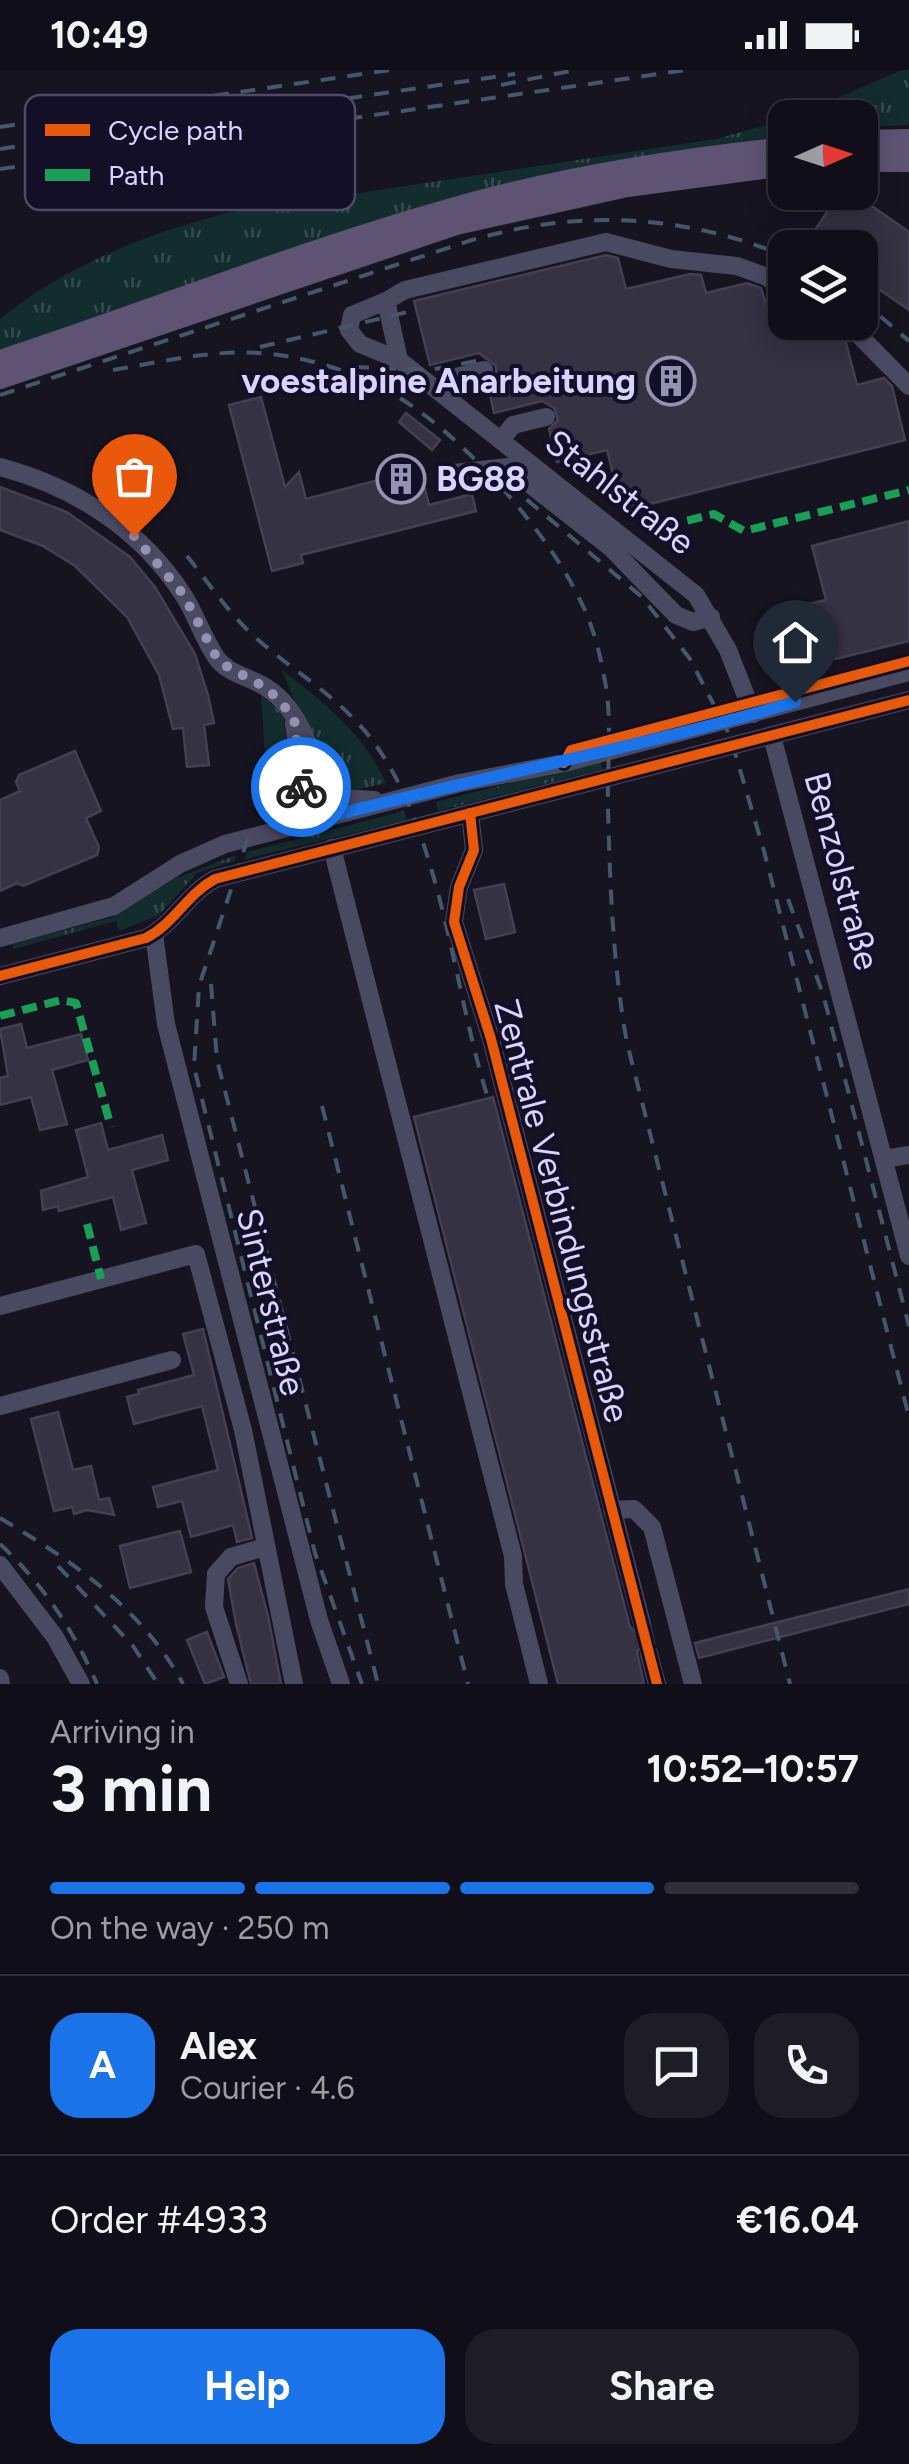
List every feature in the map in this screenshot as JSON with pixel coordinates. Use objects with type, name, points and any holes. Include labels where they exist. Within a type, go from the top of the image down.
[{"type":"main road","points":[[878,141],[909,140]]},
{"type":"main road","points":[[0,361],[292,258],[452,209],[622,170],[768,150]]},
{"type":"main road","points":[[878,161],[909,160]]},
{"type":"main road","points":[[0,378],[456,224],[627,186],[768,167]]},
{"type":"street","points":[[399,360],[386,300],[405,290],[606,242],[671,259],[737,266],[768,278]]},
{"type":"street","name":"Stahlstraße","points":[[386,300],[358,310],[348,322],[360,344],[399,360],[680,582],[711,616],[753,714]]},
{"type":"street","points":[[864,340],[909,386]]},
{"type":"street","points":[[439,391],[448,379],[484,370]]},
{"type":"street","points":[[501,440],[512,425],[546,417]]},
{"type":"street","points":[[0,467],[72,493],[134,536],[183,594],[219,662],[268,689],[294,717],[319,780],[325,818]]},
{"type":"street","points":[[454,473],[508,467],[611,548],[676,615],[693,622],[711,616]]},
{"type":"street","points":[[0,938],[114,906],[208,850],[909,672]]},
{"type":"street","points":[[0,976],[154,934],[190,894],[215,879],[909,700]]},
{"type":"street","points":[[263,834],[288,815],[296,803],[299,782],[294,717]]},
{"type":"street","name":"Benzolstraße","points":[[772,736],[909,1256]]},
{"type":"street","points":[[319,780],[342,798],[394,800]]},
{"type":"street","points":[[299,782],[309,811],[325,818]]},
{"type":"street","name":"Zentrale Verbindungsstraße","points":[[470,813],[474,850],[459,887],[454,922],[491,1039],[642,1624]]},
{"type":"street","points":[[332,848],[513,1556],[514,1584],[539,1684]]},
{"type":"street","name":"Sinterstraße","points":[[154,934],[171,1043],[319,1620],[341,1684]]},
{"type":"street","points":[[884,1160],[909,1155]]},
{"type":"street","points":[[0,1306],[196,1254],[243,1430],[294,1684]]},
{"type":"street","points":[[0,1406],[172,1360]]},
{"type":"street","points":[[612,1510],[634,1508],[646,1518],[694,1684]]},
{"type":"street","points":[[239,1684],[214,1607],[216,1574],[231,1557],[266,1547]]},
{"type":"street","points":[[0,1565],[55,1637],[81,1684]]},
{"type":"street","points":[[631,1582],[664,1574]]},
{"type":"street","points":[[649,1654],[657,1684]]},
{"type":"green space","points":[[909,70],[909,125],[878,126],[878,100],[832,100]]},
{"type":"green space","points":[[768,125],[768,138],[693,149],[0,351],[0,319],[52,283],[108,254],[227,213],[355,210],[355,194],[716,139]]},
{"type":"green space","points":[[282,670],[354,734],[386,783],[355,790],[328,782]]},
{"type":"green space","points":[[261,694],[284,716],[292,797],[286,797],[279,809],[260,817],[266,769]]},
{"type":"green space","points":[[600,760],[603,769],[438,811],[436,802]]},
{"type":"green space","points":[[404,811],[406,820],[245,859],[247,852]]},
{"type":"green space","points":[[236,855],[234,861],[197,873],[159,915],[119,931],[116,921],[13,949],[12,944],[110,918],[174,879]]},
{"type":"building","points":[[829,210],[878,210],[909,232],[909,310],[878,288],[878,230],[815,230]]},
{"type":"building","name":"voestalpine Anarbeitung","points":[[606,255],[618,258],[626,289],[690,274],[701,275],[706,293],[747,283],[761,288],[768,311],[768,340],[845,340],[857,385],[884,378],[892,386],[905,440],[622,511],[607,450],[557,462],[549,429],[558,420],[554,408],[542,401],[494,413],[487,382],[496,374],[496,366],[479,353],[430,365],[414,301]]},
{"type":"building","name":"BG88","points":[[261,397],[285,487],[299,472],[306,499],[420,469],[429,505],[472,494],[476,511],[301,555],[303,563],[272,571],[229,405]]},
{"type":"building","points":[[406,413],[440,440],[432,450],[399,422]]},
{"type":"building","points":[[0,487],[67,512],[130,557],[155,587],[195,654],[208,695],[214,723],[204,725],[209,765],[187,767],[183,728],[173,729],[159,675],[127,617],[75,566],[43,546],[0,530]]},
{"type":"building","points":[[909,521],[909,641],[811,665],[808,604],[826,600],[812,546]]},
{"type":"building","points":[[75,751],[101,811],[86,818],[99,847],[97,855],[23,886],[17,883],[0,891],[0,800],[20,791],[16,782],[19,775]]},
{"type":"building","points":[[504,884],[515,932],[486,939],[474,890]]},
{"type":"building","points":[[21,1024],[27,1048],[81,1034],[88,1060],[52,1070],[67,1124],[40,1130],[31,1097],[0,1105],[0,1078],[8,1076],[0,1029]]},
{"type":"building","points":[[493,1097],[630,1627],[640,1636],[651,1632],[654,1643],[645,1642],[637,1652],[644,1684],[558,1684],[414,1117]]},
{"type":"building","points":[[101,1123],[108,1150],[162,1135],[168,1160],[132,1170],[146,1223],[121,1230],[113,1197],[59,1211],[58,1206],[43,1210],[41,1191],[88,1177],[76,1130]]},
{"type":"building","points":[[203,1329],[252,1538],[237,1542],[233,1525],[191,1537],[182,1501],[158,1507],[153,1487],[218,1470],[202,1406],[134,1424],[127,1397],[139,1394],[138,1390],[194,1375],[183,1334]]},
{"type":"building","points":[[58,1412],[73,1470],[91,1466],[99,1500],[109,1498],[114,1515],[87,1510],[74,1514],[72,1507],[54,1511],[31,1419]]},
{"type":"building","points":[[180,1531],[191,1572],[130,1588],[120,1546]]},
{"type":"building","points":[[254,1563],[281,1684],[251,1684],[236,1624],[228,1579],[238,1568]]},
{"type":"building","points":[[909,1589],[909,1604],[699,1658],[695,1643]]},
{"type":"building","points":[[207,1632],[224,1677],[205,1684],[187,1640]]},
{"type":"tunnel","points":[[642,1624],[649,1654]]},
{"type":"railway","points":[[219,95],[390,70]]},
{"type":"railway","points":[[501,85],[575,70]]},
{"type":"railway","points":[[355,118],[686,70]]},
{"type":"railway","points":[[355,97],[515,74]]},
{"type":"railway","points":[[0,127],[25,123]]},
{"type":"railway","points":[[0,149],[25,145]]},
{"type":"railway","points":[[0,169],[25,165]]},
{"type":"railway","points":[[0,395],[512,230],[591,220],[669,224],[708,231],[768,250]]},
{"type":"railway","points":[[260,347],[416,310]]},
{"type":"railway","points":[[878,314],[909,341]]},
{"type":"railway","points":[[113,370],[192,356],[251,353],[319,363],[379,386],[419,411],[473,457],[524,514],[580,600],[596,642],[608,702],[611,897],[627,1043],[790,1684]]},
{"type":"railway","points":[[354,367],[430,370],[481,360]]},
{"type":"railway","points":[[506,482],[642,597],[690,659],[730,736],[764,851],[909,1417]]},
{"type":"railway","points":[[187,556],[246,628],[362,728],[398,781],[431,868],[488,1098]]},
{"type":"railway","points":[[248,838],[199,986],[194,1067],[315,1553],[362,1684]]},
{"type":"railway","points":[[788,899],[823,994],[909,1326]]},
{"type":"railway","points":[[211,984],[217,1060],[378,1684]]},
{"type":"railway","points":[[322,1106],[468,1684]]},
{"type":"railway","points":[[0,1518],[79,1569],[126,1609],[183,1684]]},
{"type":"railway","points":[[0,1544],[56,1609],[97,1684]]},
{"type":"railway","points":[[58,1566],[133,1646],[158,1684]]},
{"type":"marked path","points":[[665,526],[714,514],[744,531],[909,490]]},
{"type":"marked path","points":[[772,648],[806,648]]},
{"type":"marked path","points":[[0,1016],[61,1000],[76,1003],[111,1127]]},
{"type":"marked path","points":[[87,1224],[101,1279]]},
{"type":"cycle path","points":[[564,763],[571,750],[909,661]]},
{"type":"cycle path","points":[[0,976],[146,938],[215,879],[909,700]]},
{"type":"cycle path","points":[[470,813],[474,850],[459,887],[454,922],[491,1039],[657,1684]]},
{"type":"way so far","points":[[134,536],[183,594],[219,662],[268,689],[294,717],[301,787]]},
{"type":"place","name":"voestalpine Anarbeitung","points":[[671,381]]},
{"type":"place","name":"BG88","points":[[401,479]]},
{"type":"route","points":[[301,787],[309,811],[320,819],[460,783],[564,763],[795,702]]}]
